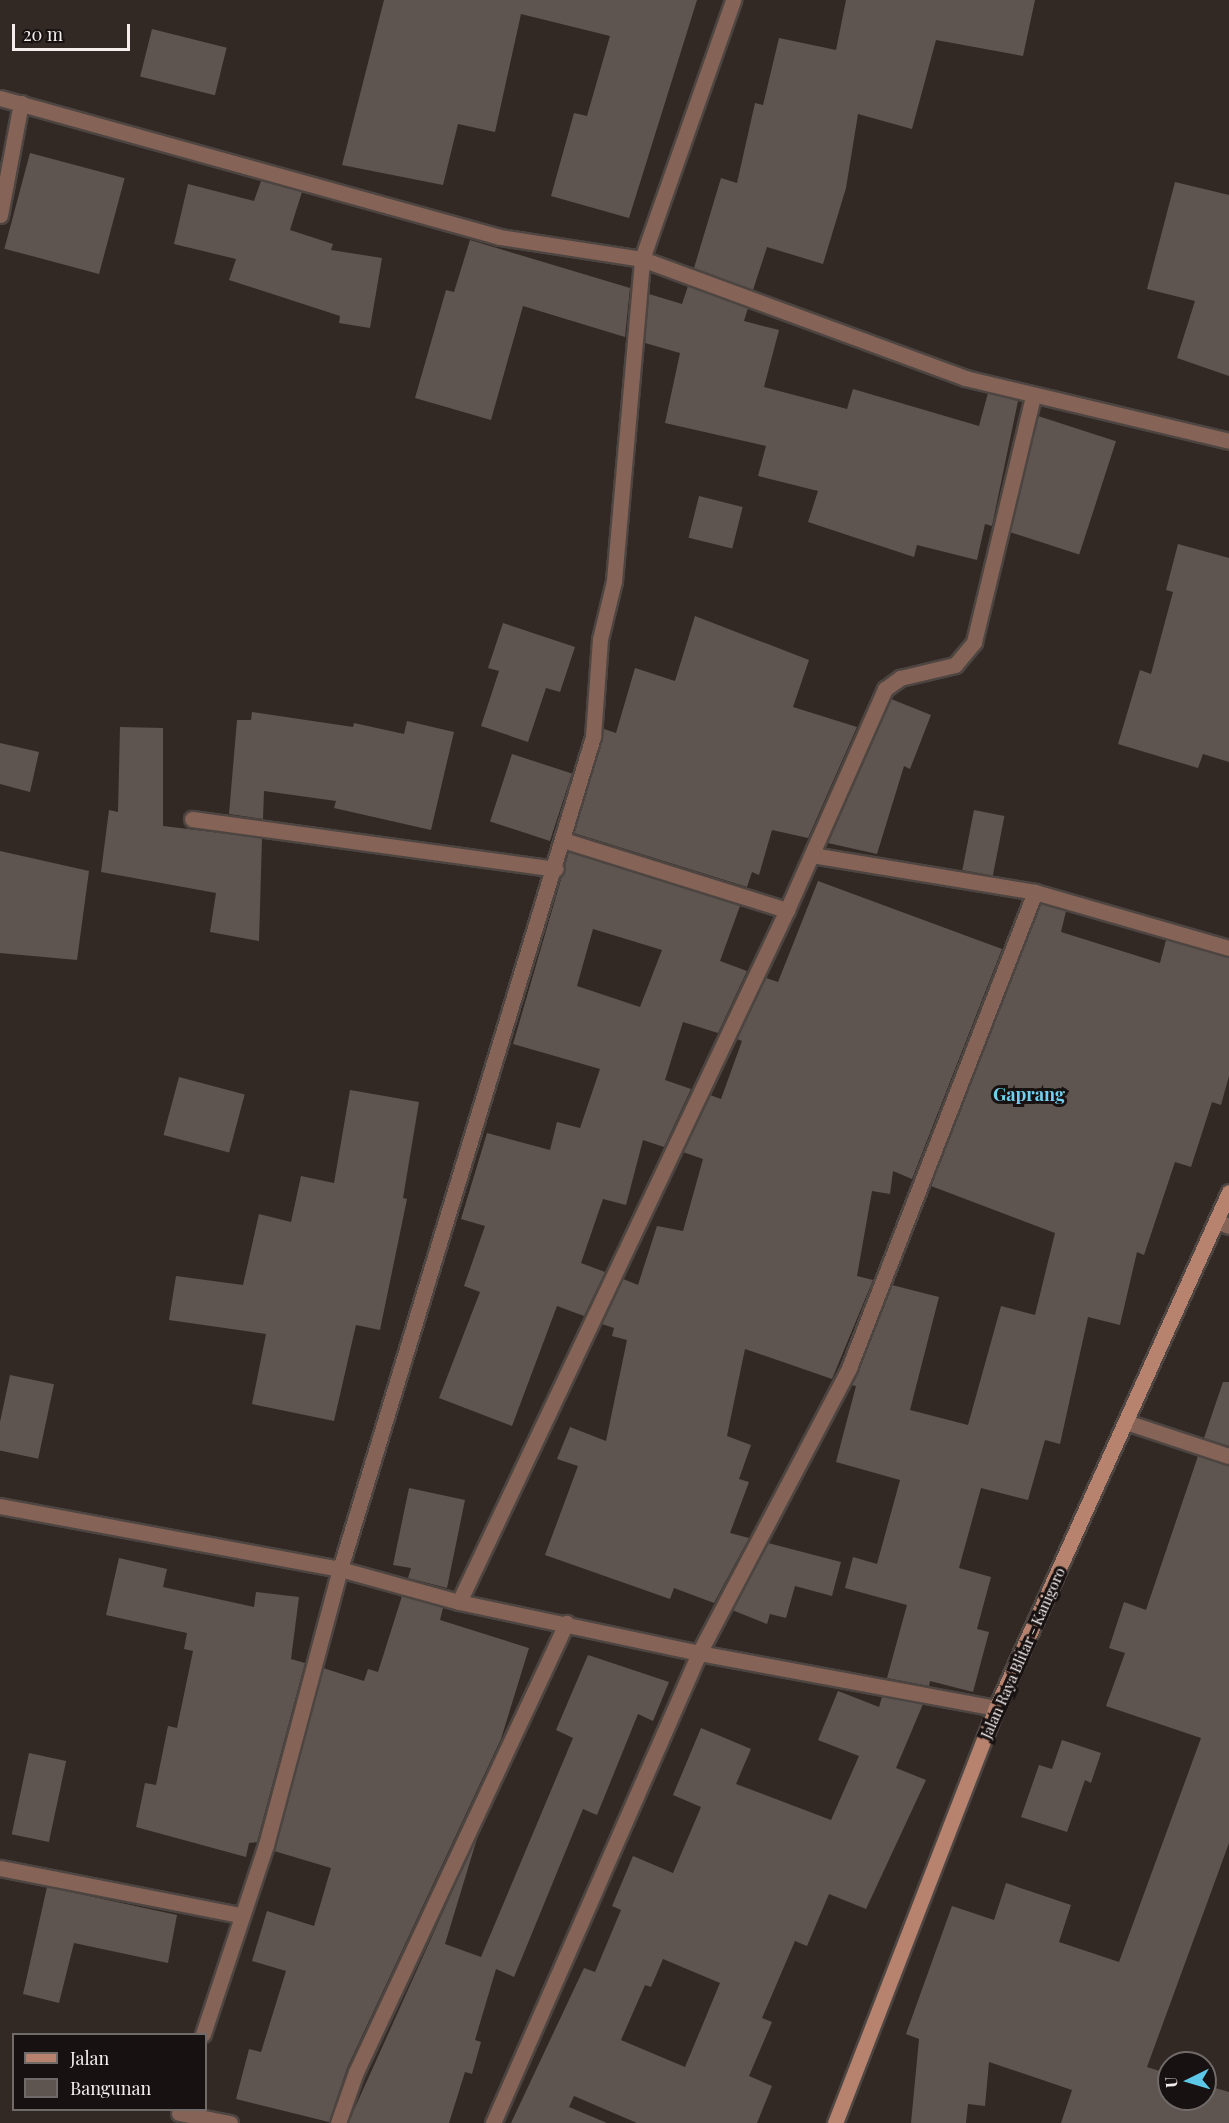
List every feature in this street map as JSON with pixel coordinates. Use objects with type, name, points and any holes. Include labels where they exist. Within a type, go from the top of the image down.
[{"type":"main road","name":"Jalan Raya Blitar - Kanigoro","points":[[836,2123],[996,1708],[1126,1422],[1222,1224],[1229,1192]]},
{"type":"street","points":[[203,2033],[240,1915],[266,1845],[340,1569],[556,868],[592,737],[600,639],[614,581],[642,259],[733,0]]},
{"type":"street","points":[[0,98],[500,237],[642,259],[965,378],[1033,397],[1229,441]]},
{"type":"street","points":[[0,215],[21,104]]},
{"type":"street","points":[[459,1602],[787,910],[890,682],[955,665],[974,642],[1033,397]]},
{"type":"street","points":[[192,819],[556,868]]},
{"type":"street","points":[[563,840],[787,910]]},
{"type":"street","points":[[812,855],[1035,892],[1229,948]]},
{"type":"street","points":[[493,2123],[699,1653],[849,1368],[1035,892]]},
{"type":"street","points":[[1126,1422],[1229,1456]]},
{"type":"street","points":[[0,1506],[340,1569],[459,1602],[699,1653],[996,1708]]},
{"type":"street","points":[[338,2123],[356,2072],[566,1623]]},
{"type":"street","points":[[0,1868],[240,1915]]},
{"type":"street","points":[[178,2115],[230,2123]]},
{"type":"building","points":[[384,0],[697,0],[629,218],[551,196],[574,113],[587,116],[610,36],[521,14],[495,132],[458,124],[443,185],[342,165]]},
{"type":"building","points":[[846,0],[1035,0],[1023,56],[936,40],[912,129],[858,114],[846,188],[823,264],[767,247],[753,290],[694,268],[721,178],[737,183],[755,103],[763,105],[779,38],[836,50]]},
{"type":"building","points":[[152,29],[227,48],[215,95],[140,77]]},
{"type":"building","points":[[30,153],[125,178],[99,274],[4,249]]},
{"type":"building","points":[[261,181],[302,192],[290,230],[333,244],[331,250],[382,258],[370,328],[339,323],[340,316],[229,280],[236,259],[174,244],[188,184],[254,201]]},
{"type":"building","points":[[1175,182],[1229,195],[1229,376],[1177,358],[1195,301],[1147,289]]},
{"type":"building","points":[[470,240],[630,288],[625,337],[523,306],[491,420],[415,398],[446,290],[454,292]]},
{"type":"building","points":[[688,286],[748,308],[744,321],[779,330],[764,387],[847,409],[853,389],[979,426],[988,393],[1018,401],[992,526],[985,524],[977,560],[917,545],[914,557],[808,522],[818,491],[758,476],[766,446],[665,423],[680,353],[645,343],[649,294],[682,304]]},
{"type":"building","points":[[1038,416],[1116,441],[1079,555],[1001,529]]},
{"type":"building","points":[[699,496],[743,507],[732,549],[689,538]]},
{"type":"building","points":[[1178,544],[1229,558],[1229,762],[1203,754],[1198,768],[1118,744],[1140,670],[1151,674],[1173,592],[1166,590]]},
{"type":"building","points":[[695,616],[809,660],[793,707],[857,727],[808,838],[772,830],[759,875],[752,872],[747,887],[574,833],[604,729],[616,733],[635,668],[675,681]]},
{"type":"building","points":[[503,623],[575,647],[560,692],[546,688],[528,742],[481,726],[499,671],[488,668]]},
{"type":"building","points":[[891,699],[931,715],[910,769],[904,766],[877,854],[828,843]]},
{"type":"building","points":[[252,712],[353,727],[354,723],[404,734],[407,721],[454,732],[431,830],[334,808],[336,801],[264,791],[263,819],[229,814],[237,720],[251,720]]},
{"type":"building","points":[[120,727],[163,728],[163,826],[262,838],[259,941],[210,932],[216,893],[101,872],[109,810],[118,812]]},
{"type":"building","points":[[0,743],[39,752],[30,792],[0,784]]},
{"type":"building","points":[[512,754],[572,773],[550,841],[490,822]]},
{"type":"building","points":[[974,810],[1004,816],[993,876],[962,870]]},
{"type":"building","points":[[0,851],[89,871],[77,960],[0,953]]},
{"type":"building","points":[[569,852],[740,906],[720,961],[747,971],[718,1033],[683,1022],[665,1080],[691,1089],[664,1147],[643,1140],[626,1205],[603,1199],[581,1263],[605,1272],[584,1316],[557,1306],[512,1426],[439,1398],[480,1292],[464,1286],[485,1226],[461,1219],[487,1133],[550,1150],[557,1122],[580,1128],[600,1069],[513,1044]],"holes":[[[593,929],[662,950],[640,1007],[577,986]]]},
{"type":"building","points":[[818,881],[1002,949],[912,1179],[893,1171],[890,1194],[872,1191],[857,1276],[873,1280],[832,1379],[745,1349],[727,1436],[751,1445],[739,1479],[749,1482],[730,1533],[749,1538],[714,1603],[674,1588],[670,1599],[545,1555],[578,1466],[557,1459],[570,1427],[606,1441],[627,1340],[612,1336],[614,1328],[602,1324],[623,1279],[638,1285],[657,1226],[683,1231],[703,1159],[683,1152],[710,1095],[721,1099],[742,1041],[737,1039],[766,978],[778,982]]},
{"type":"building","points":[[1041,904],[1066,911],[1061,932],[1160,963],[1166,940],[1229,957],[1229,1076],[1221,1105],[1212,1102],[1191,1167],[1175,1162],[1144,1255],[1137,1252],[1120,1325],[1088,1317],[1060,1444],[1045,1440],[1028,1500],[981,1488],[959,1568],[991,1577],[977,1629],[989,1632],[973,1692],[930,1681],[929,1686],[887,1678],[907,1605],[845,1588],[853,1557],[877,1564],[900,1480],[836,1462],[856,1386],[851,1385],[892,1285],[939,1297],[910,1410],[968,1425],[1001,1306],[1035,1315],[1055,1233],[931,1186]]},
{"type":"building","points":[[179,1077],[245,1095],[229,1153],[163,1135]]},
{"type":"building","points":[[350,1090],[419,1102],[403,1198],[407,1199],[380,1330],[356,1325],[334,1421],[252,1404],[266,1334],[169,1320],[176,1276],[243,1285],[259,1214],[291,1222],[301,1176],[334,1183]]},
{"type":"building","points":[[10,1375],[54,1384],[38,1459],[0,1451],[0,1422]]},
{"type":"building","points":[[1223,1382],[1229,1382],[1229,1446],[1204,1438]]},
{"type":"building","points":[[1198,1456],[1229,1466],[1229,1843],[1147,2067],[1157,2070],[1157,2111],[1217,2111],[1217,2088],[1229,2092],[1229,2123],[1061,2123],[1072,2090],[989,2062],[985,2106],[968,2104],[966,2123],[911,2123],[919,2039],[906,2034],[952,1906],[994,1920],[1006,1883],[1071,1905],[1059,1942],[1119,1962],[1201,1738],[1106,1706],[1125,1653],[1109,1648],[1124,1602],[1146,1610]]},
{"type":"building","points":[[409,1488],[465,1500],[447,1588],[408,1578],[411,1568],[393,1565]]},
{"type":"building","points":[[768,1543],[841,1562],[832,1596],[795,1586],[786,1618],[770,1614],[767,1624],[732,1610]]},
{"type":"building","points":[[119,1558],[167,1569],[163,1587],[254,1607],[256,1592],[299,1597],[291,1659],[305,1663],[257,1842],[249,1843],[246,1857],[136,1827],[145,1783],[156,1785],[168,1726],[177,1728],[193,1651],[184,1649],[187,1633],[106,1615]]},
{"type":"building","points":[[402,1596],[443,1608],[440,1620],[529,1648],[501,1739],[347,2068],[329,2122],[236,2099],[249,2049],[261,2052],[286,1971],[252,1961],[267,1911],[314,1926],[331,1868],[274,1851],[323,1668],[364,1681],[368,1669],[378,1672]]},
{"type":"building","points":[[588,1655],[669,1682],[653,1721],[638,1714],[597,1815],[583,1809],[514,1977],[496,1969],[475,2040],[481,2042],[472,2074],[465,2072],[449,2123],[348,2123],[479,1832],[445,1944],[481,1957],[573,1738],[556,1730]]},
{"type":"building","points":[[838,1691],[879,1707],[882,1697],[923,1704],[896,1768],[926,1780],[866,1909],[829,1894],[807,1946],[795,1941],[762,2018],[772,2022],[749,2076],[772,2086],[757,2123],[637,2123],[574,2096],[569,2107],[607,2123],[511,2123],[584,1968],[595,1972],[621,1910],[612,1906],[633,1856],[673,1873],[701,1807],[673,1795],[701,1728],[751,1749],[736,1784],[831,1820],[859,1756],[818,1740]],"holes":[[[663,1959],[720,1983],[685,2067],[621,2040],[645,1985],[651,1987]]]},
{"type":"building","points":[[1062,1740],[1101,1753],[1091,1783],[1085,1780],[1067,1832],[1021,1817],[1039,1765],[1052,1769]]},
{"type":"building","points":[[29,1753],[66,1761],[49,1842],[12,1834]]},
{"type":"building","points":[[47,1887],[177,1915],[168,1963],[74,1943],[59,2003],[23,1994]]},
{"type":"district","name":"Gaprang","points":[[1029,1094]]}]
